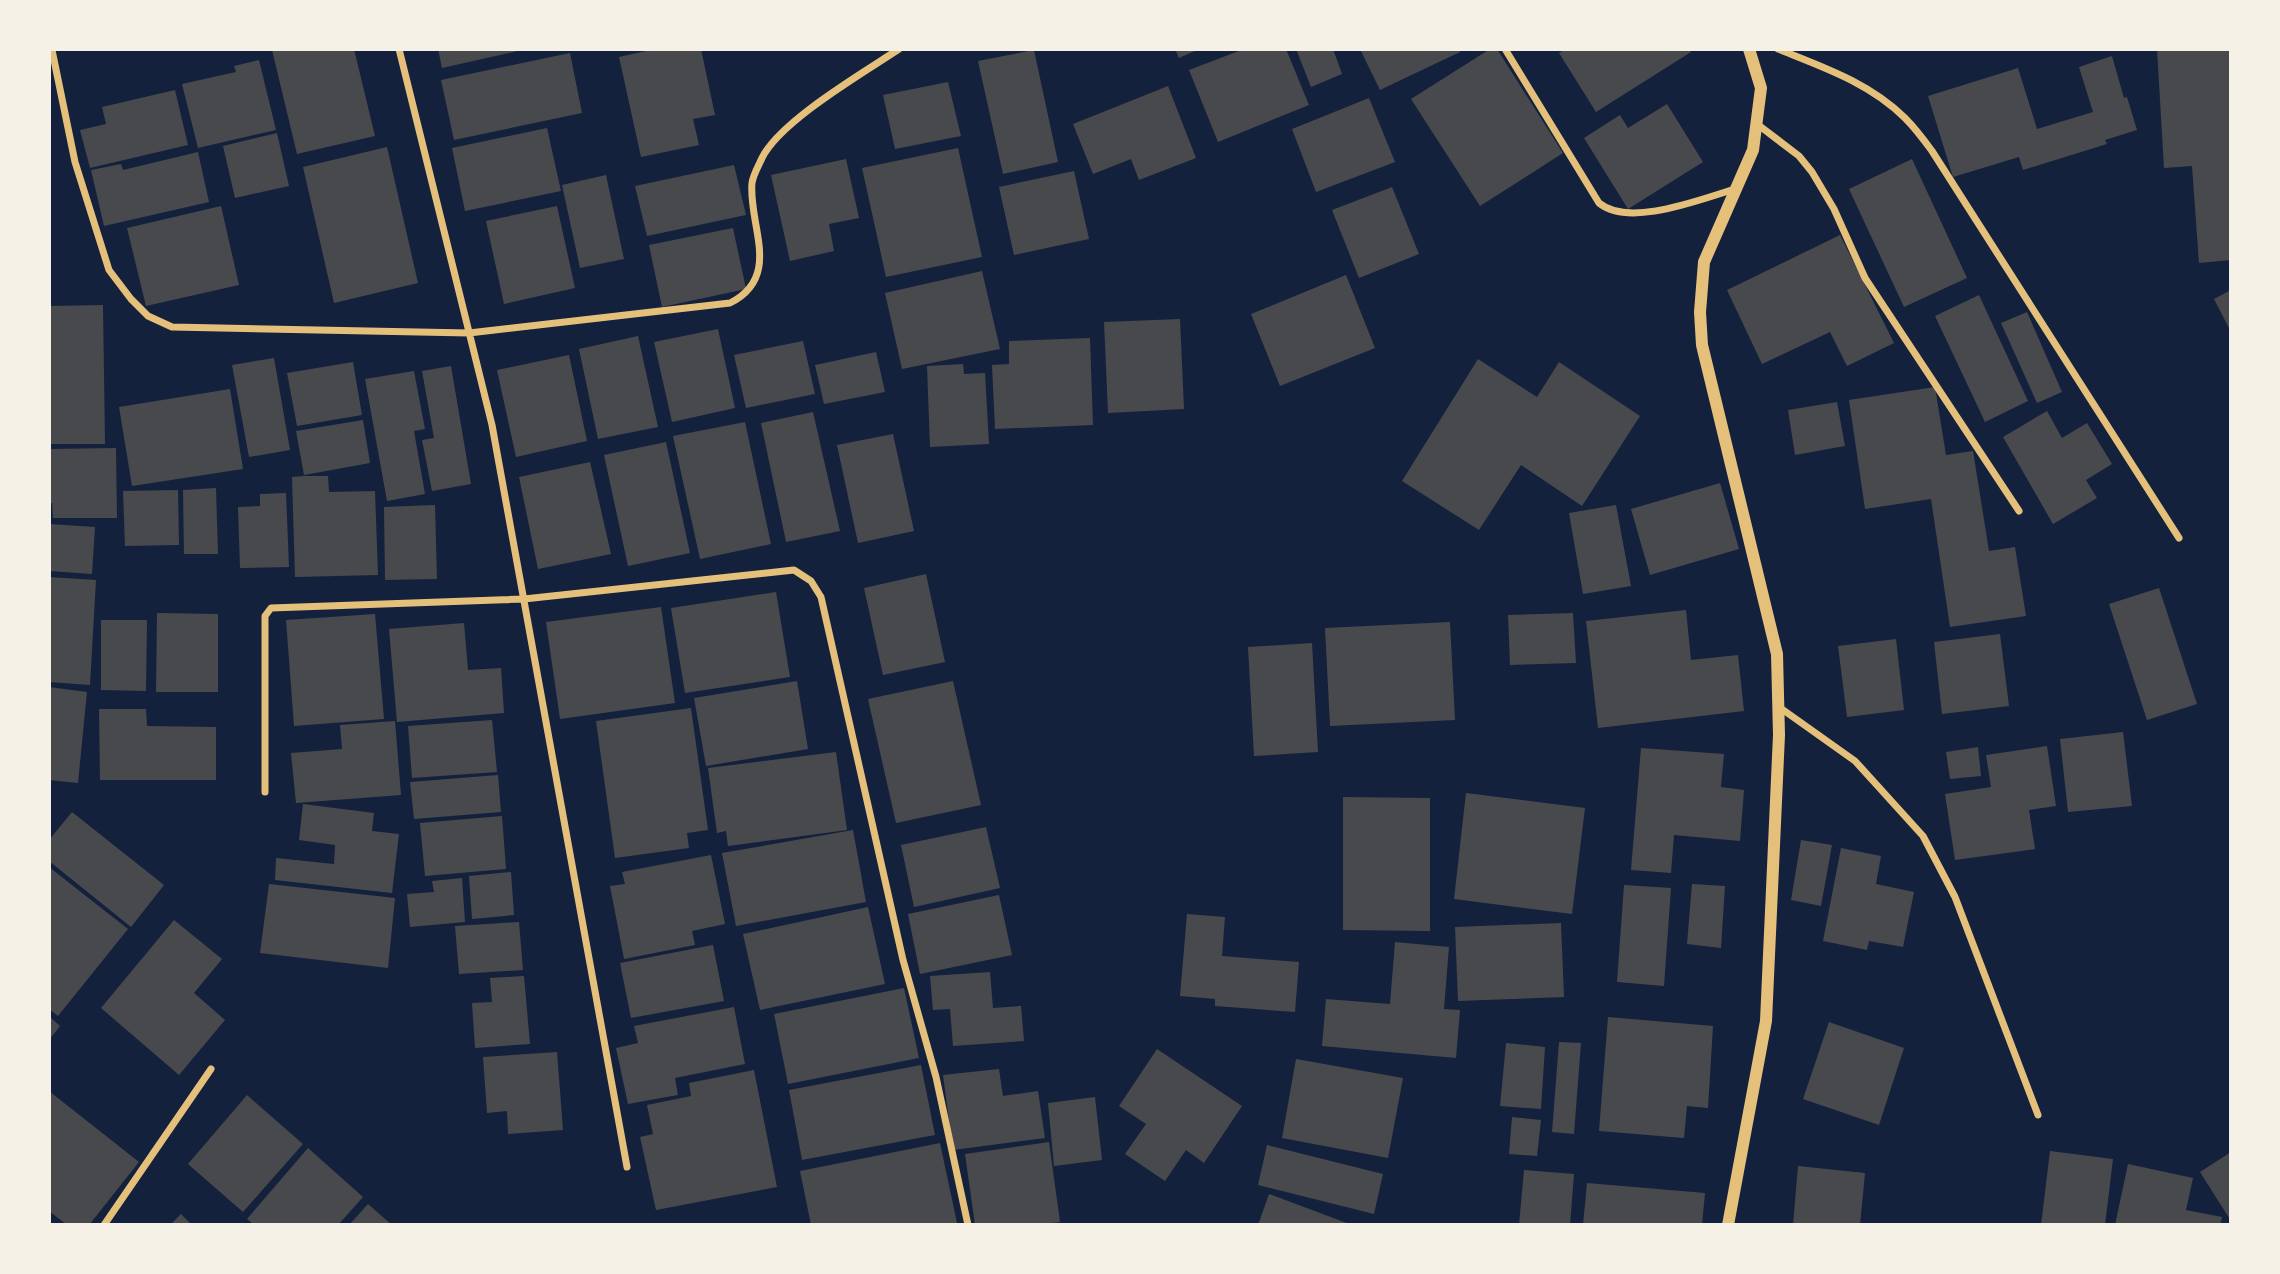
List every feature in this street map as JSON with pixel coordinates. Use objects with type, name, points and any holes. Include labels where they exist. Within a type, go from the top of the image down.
[{"type":"street","points":[[54,49],[75,162],[109,270],[148,316],[172,327],[469,333],[730,303],[740,298],[753,283],[760,267],[752,181],[764,155],[783,133],[822,100],[899,49]]},
{"type":"street","points":[[399,49],[492,425],[627,1167]]},
{"type":"street","points":[[1504,49],[1599,204],[1607,210],[1642,214],[1735,189]]},
{"type":"street","points":[[1728,1225],[1766,1021],[1779,706],[1777,654],[1702,345],[1700,312],[1704,262],[1753,150],[1758,124],[1761,88],[1749,49]]},
{"type":"street","points":[[1778,49],[1842,74],[1882,98],[1906,119],[1933,151],[2179,538]]},
{"type":"street","points":[[1758,124],[1798,156],[1812,172],[1834,209],[1865,278],[2019,511]]},
{"type":"street","points":[[265,792],[265,616],[271,608],[524,599],[794,570],[811,580],[821,597],[903,960],[936,1077],[968,1225]]},
{"type":"street","points":[[1779,706],[1855,761],[1923,836],[1955,897],[2038,1115]]},
{"type":"street","points":[[104,1225],[211,1069]]},
{"type":"building","points":[[354,49],[375,136],[297,154],[272,50]]},
{"type":"building","points":[[438,49],[522,49],[522,50],[442,68]]},
{"type":"building","points":[[655,49],[701,49],[715,115],[693,119],[699,145],[641,157],[619,57]]},
{"type":"building","points":[[1175,49],[1199,49],[1179,58]]},
{"type":"building","points":[[1244,49],[1286,49],[1309,105],[1218,142],[1189,70]]},
{"type":"building","points":[[1296,49],[1333,49],[1342,74],[1311,87]]},
{"type":"building","points":[[1360,49],[1459,49],[1460,52],[1380,90]]},
{"type":"building","points":[[1490,49],[1497,49],[1563,153],[1480,206],[1411,99]]},
{"type":"building","points":[[1566,49],[1689,49],[1691,52],[1596,112],[1559,53]]},
{"type":"building","points":[[2157,49],[2231,49],[2231,260],[2199,263],[2192,166],[2164,168]]},
{"type":"building","points":[[1034,50],[1058,162],[1003,174],[978,61]]},
{"type":"building","points":[[570,53],[582,113],[454,140],[441,80]]},
{"type":"building","points":[[2112,56],[2137,130],[2105,140],[2107,144],[2023,170],[2019,157],[1953,177],[1928,96],[2018,68],[2037,129],[2093,112],[2079,67]]},
{"type":"building","points":[[259,60],[276,130],[198,148],[182,84],[236,72],[234,66]]},
{"type":"building","points":[[948,82],[961,136],[895,149],[883,95]]},
{"type":"building","points":[[1168,86],[1196,158],[1139,180],[1131,159],[1093,174],[1073,124]]},
{"type":"building","points":[[175,90],[188,145],[90,168],[80,130],[106,124],[102,107]]},
{"type":"building","points":[[1369,98],[1395,162],[1316,192],[1292,129]]},
{"type":"building","points":[[1667,104],[1703,162],[1628,209],[1584,138],[1620,115],[1628,128]]},
{"type":"building","points":[[547,128],[561,191],[465,211],[452,148]]},
{"type":"building","points":[[277,133],[289,186],[235,198],[223,146]]},
{"type":"building","points":[[387,147],[418,283],[334,303],[303,167]]},
{"type":"building","points":[[958,148],[982,257],[886,277],[862,168]]},
{"type":"building","points":[[198,152],[209,202],[104,226],[91,170],[121,164],[123,170]]},
{"type":"building","points":[[846,159],[859,218],[829,224],[834,251],[790,261],[771,175]]},
{"type":"building","points":[[1912,159],[1967,278],[1904,307],[1849,189]]},
{"type":"building","points":[[734,165],[746,215],[647,236],[635,186]]},
{"type":"building","points":[[1074,171],[1089,239],[1014,255],[999,187]]},
{"type":"building","points":[[606,175],[624,259],[580,268],[562,185]]},
{"type":"building","points":[[1392,187],[1419,254],[1359,278],[1332,210]]},
{"type":"building","points":[[221,206],[239,285],[146,306],[127,228]]},
{"type":"building","points":[[557,206],[575,288],[504,304],[486,221]]},
{"type":"building","points":[[733,228],[746,289],[662,307],[649,245]]},
{"type":"building","points":[[1840,235],[1894,343],[1847,366],[1830,332],[1762,364],[1727,290]]},
{"type":"building","points":[[982,271],[1000,349],[902,369],[885,293]]},
{"type":"building","points":[[1346,275],[1375,348],[1280,386],[1251,314]]},
{"type":"building","points":[[2231,290],[2231,332],[2214,299]]},
{"type":"building","points":[[1979,295],[2028,401],[1985,422],[1935,316]]},
{"type":"building","points":[[103,305],[105,444],[49,444],[49,306]]},
{"type":"building","points":[[2027,312],[2062,392],[2037,403],[2001,323]]},
{"type":"building","points":[[1180,319],[1184,409],[1108,413],[1104,322]]},
{"type":"building","points":[[718,329],[735,408],[672,422],[654,342]]},
{"type":"building","points":[[638,336],[658,427],[598,439],[579,349]]},
{"type":"building","points":[[1090,338],[1093,425],[995,429],[992,365],[1009,364],[1009,341]]},
{"type":"building","points":[[803,341],[815,394],[746,408],[734,355]]},
{"type":"building","points":[[876,352],[885,392],[824,404],[815,365]]},
{"type":"building","points":[[569,355],[587,441],[516,457],[497,370]]},
{"type":"building","points":[[274,358],[290,450],[249,457],[232,365]]},
{"type":"building","points":[[1478,359],[1537,397],[1559,362],[1640,416],[1582,506],[1521,465],[1479,530],[1402,481]]},
{"type":"building","points":[[353,362],[362,415],[297,426],[287,373]]},
{"type":"building","points":[[963,364],[964,374],[985,373],[989,444],[930,447],[927,366]]},
{"type":"building","points":[[451,366],[471,484],[432,491],[422,440],[434,438],[422,371]]},
{"type":"building","points":[[414,371],[425,429],[414,431],[425,494],[387,501],[365,379]]},
{"type":"building","points":[[1935,387],[1946,455],[1973,451],[1989,551],[2015,547],[2026,616],[1950,627],[1931,499],[1865,509],[1849,400]]},
{"type":"building","points":[[230,389],[243,469],[132,486],[119,407]]},
{"type":"building","points":[[1837,402],[1845,446],[1795,455],[1788,410]]},
{"type":"building","points":[[2047,411],[2062,438],[2087,423],[2112,464],[2086,480],[2097,498],[2053,524],[2003,437]]},
{"type":"building","points":[[813,412],[840,531],[786,542],[761,423]]},
{"type":"building","points":[[363,420],[370,463],[304,475],[296,431]]},
{"type":"building","points":[[745,422],[771,544],[700,559],[673,436]]},
{"type":"building","points":[[893,434],[914,531],[858,543],[837,445]]},
{"type":"building","points":[[666,442],[690,553],[628,566],[604,455]]},
{"type":"building","points":[[116,448],[117,518],[53,518],[52,503],[49,503],[49,449]]},
{"type":"building","points":[[590,462],[611,554],[538,569],[519,477]]},
{"type":"building","points":[[328,476],[329,492],[375,491],[378,575],[295,577],[292,477]]},
{"type":"building","points":[[1720,483],[1739,549],[1650,575],[1631,509]]},
{"type":"building","points":[[216,488],[218,554],[184,554],[183,490]]},
{"type":"building","points":[[178,490],[179,545],[125,546],[123,491]]},
{"type":"building","points":[[286,493],[289,567],[240,568],[238,507],[260,506],[260,494]]},
{"type":"building","points":[[435,505],[437,579],[385,580],[384,507]]},
{"type":"building","points":[[1616,505],[1631,586],[1583,594],[1569,513]]},
{"type":"building","points":[[49,524],[95,527],[92,574],[49,571]]},
{"type":"building","points":[[926,574],[945,662],[883,675],[864,588]]},
{"type":"building","points":[[49,577],[96,580],[90,685],[49,682]]},
{"type":"building","points":[[2159,588],[2197,704],[2147,720],[2109,604]]},
{"type":"building","points":[[776,592],[790,677],[685,693],[671,608]]},
{"type":"building","points":[[661,607],[675,703],[560,719],[546,622]]},
{"type":"building","points":[[1686,610],[1691,660],[1738,655],[1744,711],[1598,728],[1586,621]]},
{"type":"building","points":[[157,613],[218,614],[218,692],[156,692]]},
{"type":"building","points":[[1573,613],[1576,663],[1510,665],[1508,615]]},
{"type":"building","points":[[375,614],[384,719],[294,726],[286,620]]},
{"type":"building","points":[[101,620],[147,620],[146,691],[101,690]]},
{"type":"building","points":[[1450,622],[1455,720],[1330,726],[1325,628]]},
{"type":"building","points":[[464,623],[468,670],[501,668],[504,713],[397,722],[389,629]]},
{"type":"building","points":[[2000,634],[2009,706],[1942,714],[1934,642]]},
{"type":"building","points":[[1896,639],[1904,710],[1847,717],[1838,646]]},
{"type":"building","points":[[1312,643],[1318,752],[1254,756],[1248,647]]},
{"type":"building","points":[[797,681],[808,749],[706,766],[694,698]]},
{"type":"building","points":[[953,681],[981,805],[896,823],[868,699]]},
{"type":"building","points":[[49,687],[87,692],[78,783],[49,780]]},
{"type":"building","points":[[691,708],[708,830],[687,833],[689,848],[615,858],[596,721]]},
{"type":"building","points":[[99,709],[146,709],[147,726],[216,727],[216,780],[100,780]]},
{"type":"building","points":[[492,720],[497,772],[412,778],[408,726]]},
{"type":"building","points":[[395,721],[401,795],[296,803],[291,753],[342,749],[340,725]]},
{"type":"building","points":[[2123,732],[2132,806],[2068,812],[2060,739]]},
{"type":"building","points":[[2047,746],[2056,806],[2029,810],[2035,849],[1955,860],[1945,794],[1991,787],[1986,755]]},
{"type":"building","points":[[1978,747],[1981,776],[1950,779],[1946,752]]},
{"type":"building","points":[[1641,748],[1724,754],[1721,787],[1744,790],[1740,841],[1674,835],[1671,873],[1631,870]]},
{"type":"building","points":[[836,752],[847,830],[728,846],[726,831],[717,833],[708,768]]},
{"type":"building","points":[[498,775],[501,812],[414,819],[410,782]]},
{"type":"building","points":[[1466,793],[1585,808],[1572,914],[1454,899]]},
{"type":"building","points":[[1343,797],[1430,798],[1430,931],[1343,930]]},
{"type":"building","points":[[303,804],[374,813],[372,831],[399,834],[392,893],[275,880],[276,858],[334,864],[335,845],[299,840]]},
{"type":"building","points":[[72,812],[164,885],[131,927],[49,861],[49,840]]},
{"type":"building","points":[[502,816],[506,869],[425,876],[420,823]]},
{"type":"building","points":[[986,827],[1000,888],[914,907],[901,845]]},
{"type":"building","points":[[853,830],[866,902],[736,926],[722,853]]},
{"type":"building","points":[[1801,840],[1832,845],[1821,906],[1791,900]]},
{"type":"building","points":[[1841,848],[1881,856],[1876,884],[1914,892],[1903,947],[1869,941],[1867,950],[1823,941]]},
{"type":"building","points":[[711,855],[725,924],[692,931],[695,945],[624,959],[610,886],[625,884],[622,872]]},
{"type":"building","points":[[49,867],[128,929],[58,1016],[49,1009]]},
{"type":"building","points":[[511,872],[514,915],[472,919],[469,876]]},
{"type":"building","points":[[462,878],[465,922],[410,927],[407,894],[434,892],[432,881]]},
{"type":"building","points":[[269,884],[395,898],[388,968],[260,953]]},
{"type":"building","points":[[1692,884],[1725,886],[1721,948],[1687,944]]},
{"type":"building","points":[[1624,885],[1671,888],[1664,986],[1617,982]]},
{"type":"building","points":[[999,895],[1012,955],[920,974],[908,914]]},
{"type":"building","points":[[868,907],[885,984],[760,1010],[743,934]]},
{"type":"building","points":[[1187,914],[1225,917],[1222,956],[1299,962],[1295,1012],[1215,1006],[1215,999],[1180,996]]},
{"type":"building","points":[[174,920],[222,959],[194,993],[225,1020],[179,1075],[101,1008]]},
{"type":"building","points":[[519,922],[523,970],[459,974],[455,926]]},
{"type":"building","points":[[1561,923],[1564,997],[1458,1001],[1455,927]]},
{"type":"building","points":[[1395,942],[1449,947],[1444,1009],[1460,1010],[1456,1058],[1322,1046],[1326,999],[1390,1004]]},
{"type":"building","points":[[713,945],[724,1001],[631,1018],[620,963]]},
{"type":"building","points":[[990,972],[993,1008],[1021,1006],[1024,1041],[953,1046],[950,1009],[933,1010],[930,976]]},
{"type":"building","points":[[524,976],[530,1044],[475,1048],[472,1003],[492,1002],[490,978]]},
{"type":"building","points":[[904,988],[919,1058],[788,1084],[774,1014]]},
{"type":"building","points":[[734,1007],[745,1064],[675,1078],[678,1095],[628,1104],[616,1048],[638,1043],[634,1026]]},
{"type":"building","points":[[49,1016],[60,1026],[49,1040]]},
{"type":"building","points":[[1608,1017],[1713,1026],[1708,1108],[1687,1106],[1684,1138],[1599,1131]]},
{"type":"building","points":[[1829,1022],[1904,1048],[1879,1125],[1803,1099]]},
{"type":"building","points":[[1559,1042],[1581,1043],[1574,1134],[1552,1132]]},
{"type":"building","points":[[1506,1043],[1545,1047],[1541,1109],[1500,1106]]},
{"type":"building","points":[[1157,1049],[1242,1106],[1204,1163],[1186,1150],[1165,1181],[1125,1154],[1146,1124],[1119,1106]]},
{"type":"building","points":[[557,1052],[563,1130],[508,1134],[507,1111],[487,1113],[483,1057]]},
{"type":"building","points":[[1296,1059],[1403,1078],[1388,1158],[1282,1138]]},
{"type":"building","points":[[921,1065],[935,1135],[802,1160],[789,1090]]},
{"type":"building","points":[[999,1069],[1003,1096],[1038,1091],[1045,1138],[953,1150],[943,1075]]},
{"type":"building","points":[[754,1070],[777,1187],[656,1210],[640,1137],[653,1134],[647,1105],[691,1096],[689,1083]]},
{"type":"building","points":[[49,1091],[139,1162],[89,1225],[67,1225],[49,1211]]},
{"type":"building","points":[[247,1095],[303,1144],[243,1212],[188,1164]]},
{"type":"building","points":[[1095,1097],[1102,1160],[1054,1166],[1048,1103]]},
{"type":"building","points":[[1512,1117],[1541,1120],[1537,1156],[1509,1154]]},
{"type":"building","points":[[1049,1142],[1060,1222],[1035,1225],[975,1225],[965,1154]]},
{"type":"building","points":[[940,1143],[957,1223],[811,1225],[800,1171]]},
{"type":"building","points":[[1267,1145],[1383,1174],[1374,1214],[1258,1185]]},
{"type":"building","points":[[308,1148],[363,1197],[338,1225],[254,1225],[247,1219]]},
{"type":"building","points":[[2050,1151],[2113,1159],[2105,1225],[2041,1225]]},
{"type":"building","points":[[2231,1152],[2231,1221],[2200,1172]]},
{"type":"building","points":[[2128,1164],[2193,1178],[2186,1210],[2222,1217],[2220,1225],[2115,1225]]},
{"type":"building","points":[[1798,1166],[1865,1173],[1860,1225],[1793,1225]]},
{"type":"building","points":[[1524,1170],[1574,1174],[1570,1225],[1519,1225]]},
{"type":"building","points":[[1587,1183],[1705,1193],[1702,1225],[1583,1225]]},
{"type":"building","points":[[1269,1194],[1352,1225],[1258,1225]]},
{"type":"building","points":[[368,1204],[392,1225],[349,1225]]},
{"type":"building","points":[[181,1214],[192,1225],[170,1225]]}]
